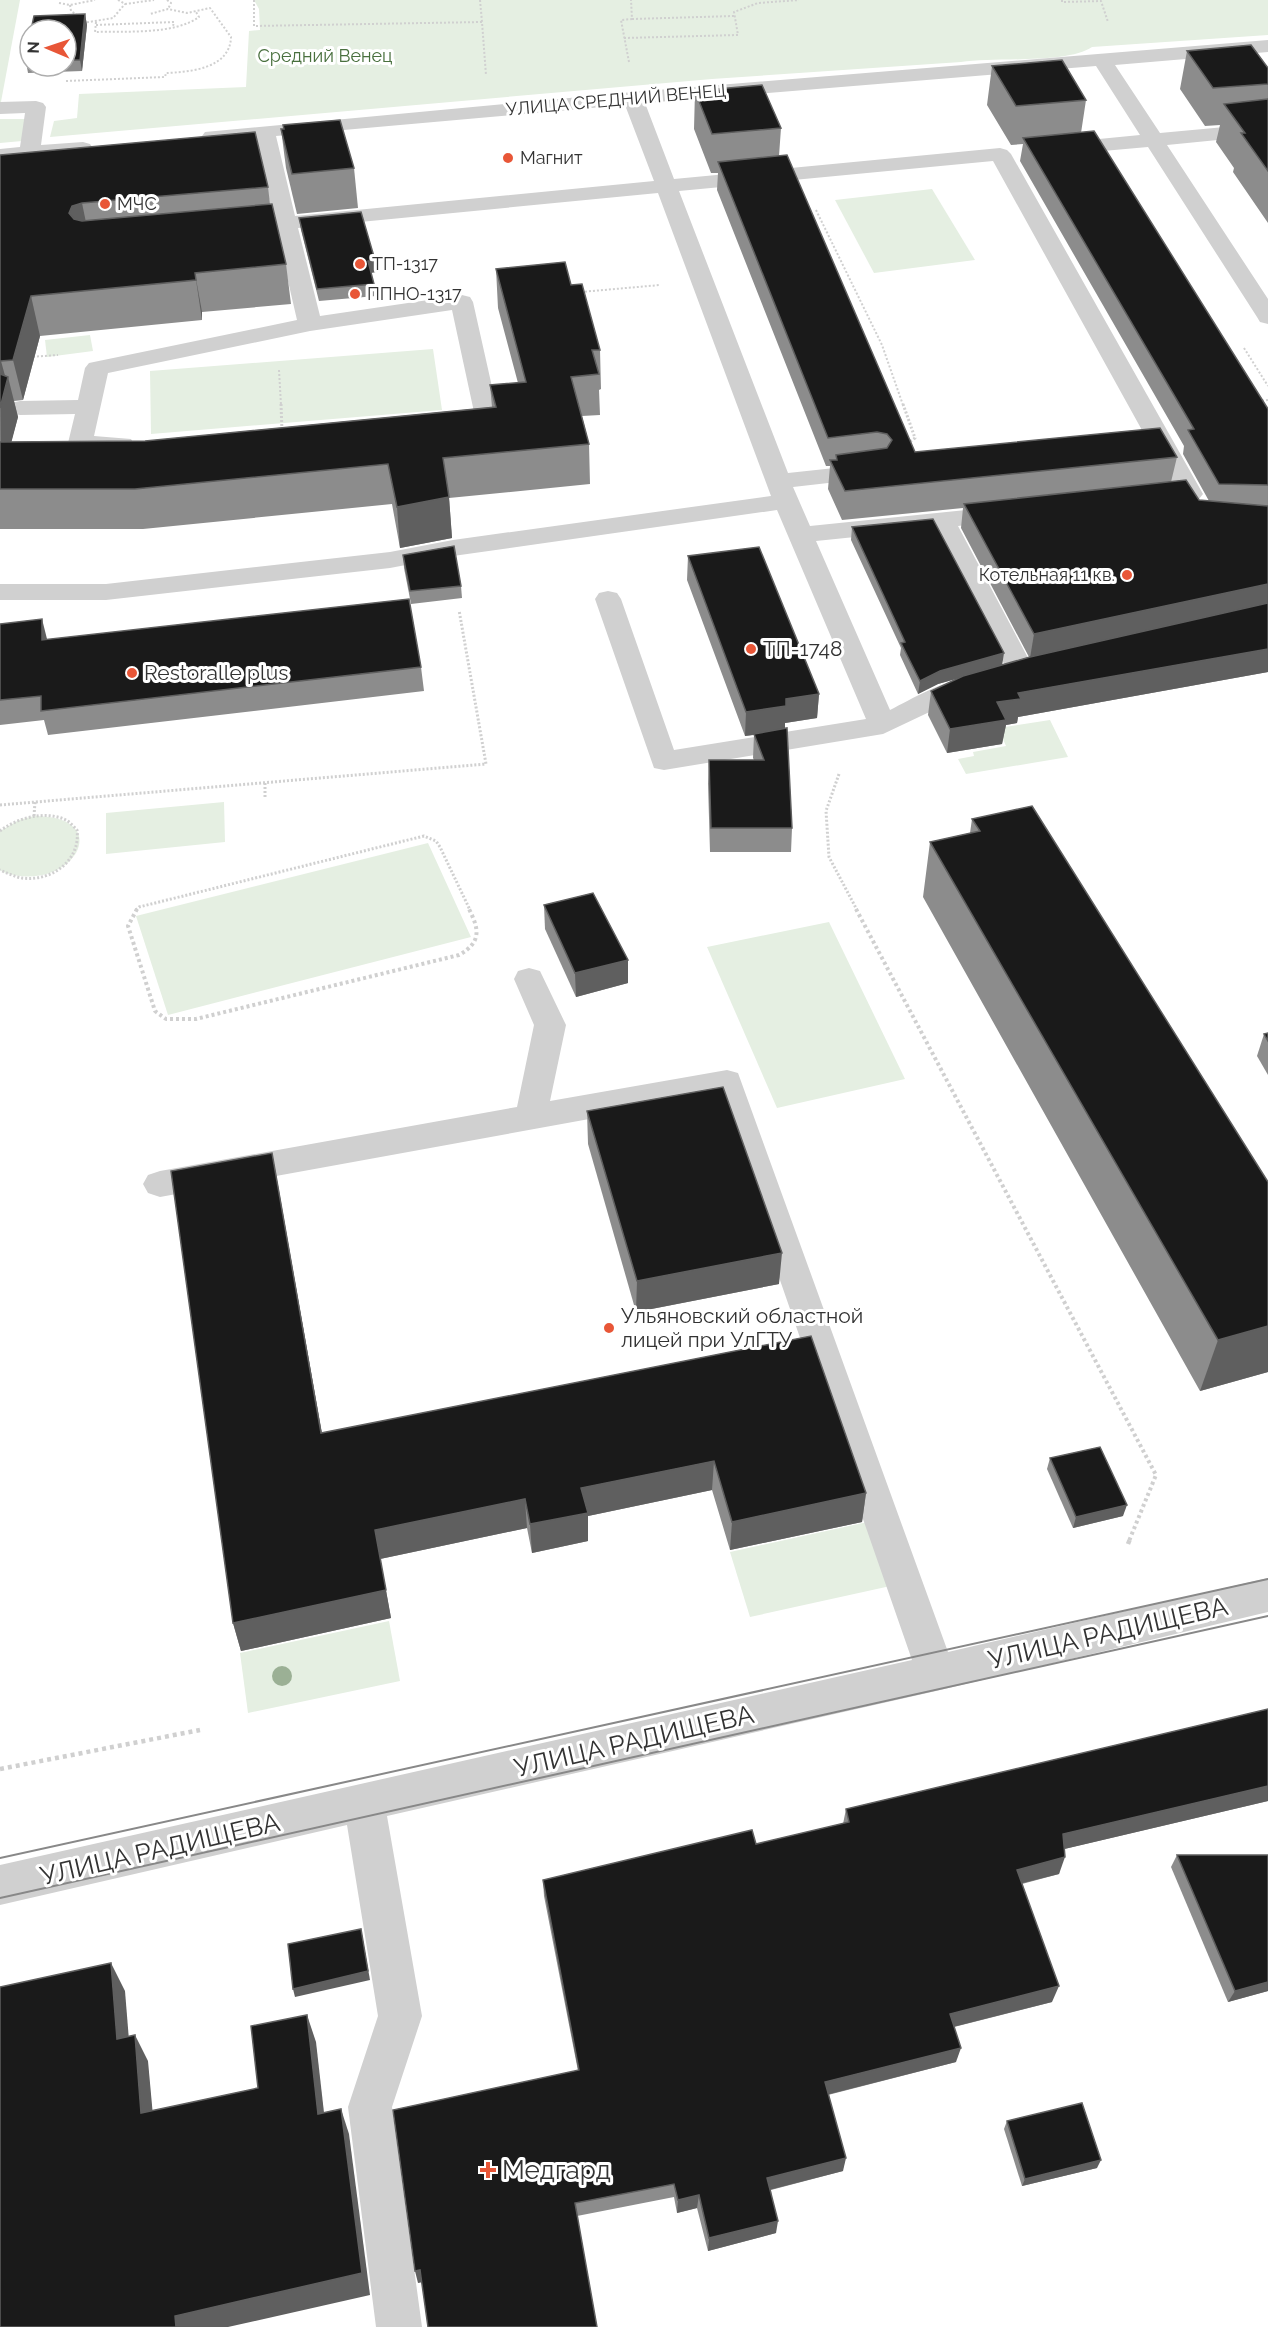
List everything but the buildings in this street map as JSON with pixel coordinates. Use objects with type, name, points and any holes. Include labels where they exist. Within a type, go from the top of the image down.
[{"type":"street","name":"УЛИЦА СРЕДНИЙ ВЕНЕЦ","points":[[193,138],[633,98],[1268,46]]},
{"type":"street","points":[[1102,60],[1268,317]]},
{"type":"street","points":[[633,98],[800,535],[883,725]]},
{"type":"street","points":[[1,108],[36,107],[30,152]]},
{"type":"street","points":[[265,236],[287,229],[667,185],[1268,129]]},
{"type":"street","points":[[264,131],[309,324]]},
{"type":"street","points":[[0,155],[100,146]]},
{"type":"street","points":[[1000,154],[1148,440],[1190,494],[1203,517]]},
{"type":"street","points":[[140,445],[80,443],[97,368],[309,324],[462,302],[486,418],[430,424]]},
{"type":"street","points":[[21,408],[88,407]]},
{"type":"street","points":[[0,592],[106,592],[390,560],[783,491],[875,470]]},
{"type":"street","points":[[1142,499],[1190,494]]},
{"type":"street","points":[[800,535],[1024,512]]},
{"type":"street","points":[[608,599],[664,761],[883,725],[949,692],[1014,673],[942,521]]},
{"type":"street","points":[[529,979],[550,1025],[531,1117]]},
{"type":"street","points":[[160,1184],[727,1082],[936,1673]]},
{"type":"street","name":"УЛИЦА РАДИЩЕВА","points":[[0,1886],[1268,1595]]},
{"type":"street","points":[[364,1803],[400,2016],[370,2107],[399,2327]]},
{"type":"path","points":[[58,3],[70,4],[95,0]]},
{"type":"path","points":[[118,0],[125,4],[154,0]]},
{"type":"path","points":[[167,0],[171,3],[168,9]]},
{"type":"path","points":[[254,0],[254,26],[482,22]]},
{"type":"path","points":[[480,0],[486,75]]},
{"type":"path","points":[[631,0],[632,19]]},
{"type":"path","points":[[624,38],[738,35],[734,12],[758,3],[799,0]]},
{"type":"path","points":[[1062,0],[1062,2],[1100,1],[1125,58]]},
{"type":"path","points":[[70,4],[71,11],[95,23],[115,18],[125,4]]},
{"type":"path","points":[[63,81],[165,77],[166,73],[195,72],[225,54],[232,41],[210,8],[195,12],[168,9],[150,14]]},
{"type":"path","points":[[95,23],[95,32],[165,29],[195,22],[199,17],[195,12]]},
{"type":"path","points":[[629,66],[621,20],[734,16]]},
{"type":"path","points":[[81,23],[174,22],[173,26]]},
{"type":"path","points":[[798,173],[882,345],[915,438],[875,470]]},
{"type":"path","points":[[580,292],[703,282]]},
{"type":"path","points":[[278,330],[282,438]]},
{"type":"path","points":[[21,357],[96,352],[97,368]]},
{"type":"path","points":[[1257,401],[1268,400]]},
{"type":"path","points":[[0,805],[486,764],[459,610]]},
{"type":"path","points":[[883,725],[854,750],[841,769],[826,810],[829,857],[1156,1475],[1128,1545]]},
{"type":"path","points":[[265,783],[265,797]]},
{"type":"path","points":[[34,816],[35,802]]},
{"type":"path","points":[[0,831],[19,820],[34,816],[56,818],[73,826],[79,835],[80,845],[76,855],[69,863],[44,876],[15,876],[0,870]]},
{"type":"path","points":[[424,836],[436,841],[440,847],[478,928],[472,945],[459,955],[196,1019],[183,1020],[166,1019],[155,1011],[132,939],[128,926],[130,919],[139,908],[146,905],[424,836]]},
{"type":"path","points":[[0,1769],[200,1730]]},
{"type":"green space","points":[[0,0],[20,0],[0,107]]},
{"type":"green space","name":"Средний Венец","points":[[254,0],[1268,0],[1268,35],[1092,47],[1066,56],[1048,58],[712,79],[50,137],[54,121],[77,118],[79,94],[246,87],[249,31],[260,30],[259,9]]},
{"type":"green space","points":[[0,119],[25,119],[22,141],[0,143]]},
{"type":"green space","points":[[932,189],[975,260],[874,273],[835,200]]},
{"type":"green space","points":[[90,335],[93,351],[47,357],[45,340]]},
{"type":"green space","points":[[433,349],[442,410],[151,434],[150,371]]},
{"type":"green space","points":[[1050,720],[1068,757],[966,774],[958,759],[974,756],[973,752],[1006,746],[998,728]]},
{"type":"green space","points":[[224,802],[225,842],[106,854],[106,813]]},
{"type":"green space","points":[[34,816],[60,819],[75,828],[79,840],[76,853],[65,865],[48,873],[27,876],[3,872],[0,870],[0,831],[19,820]]},
{"type":"green space","points":[[428,843],[471,937],[168,1015],[136,916]]},
{"type":"green space","points":[[829,922],[905,1079],[777,1108],[707,947]]},
{"type":"green space","points":[[872,1521],[895,1585],[750,1617],[730,1552]]},
{"type":"green space","points":[[389,1621],[400,1681],[248,1713],[240,1653]]},
{"type":"tram line","points":[[0,1858],[1268,1579]]},
{"type":"tram line","points":[[0,1898],[1268,1616]]},
{"type":"place","name":"Магнит","points":[[508,158]]},
{"type":"place","name":"МЧС","points":[[105,204]]},
{"type":"place","name":"ТП-1317","points":[[360,264]]},
{"type":"place","name":"ППНО-1317","points":[[355,294]]},
{"type":"place","name":"Котельная 11 кв.","points":[[1127,575]]},
{"type":"place","name":"ТП-1748","points":[[751,649]]},
{"type":"place","name":"Restoralle plus","points":[[132,673]]},
{"type":"place","name":"Ульяновский областной лицей при УлГТУ","points":[[609,1328]]},
{"type":"place","name":"Медгард","points":[[488,2170]]}]
